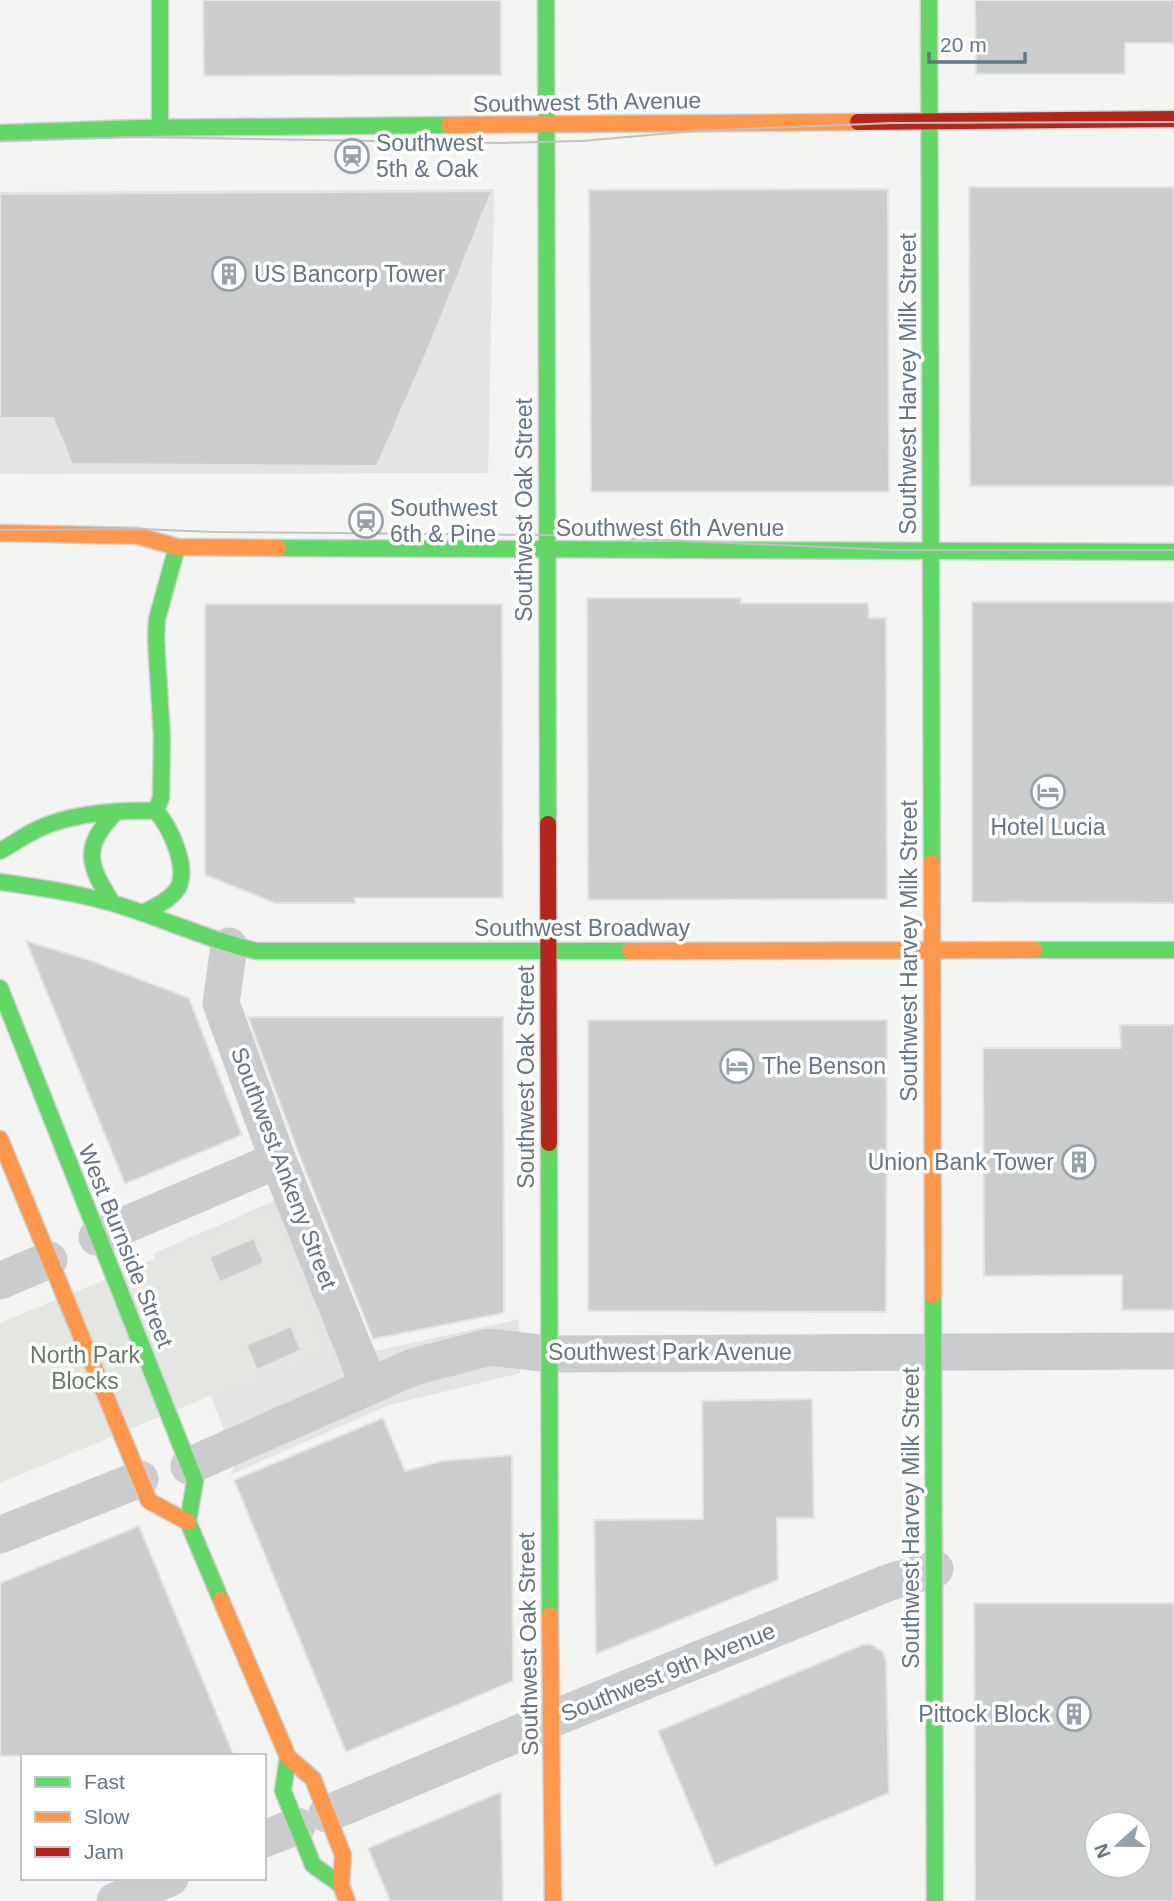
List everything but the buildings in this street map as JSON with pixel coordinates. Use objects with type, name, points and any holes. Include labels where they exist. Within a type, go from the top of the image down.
[{"type":"street","points":[[160,0],[160,128]]},
{"type":"street","name":"Southwest Oak Street","points":[[545,0],[553,1901]]},
{"type":"street","name":"Southwest Harvey Milk Street","points":[[929,0],[935,1901]]},
{"type":"street","name":"Southwest 5th Avenue","points":[[0,133],[160,128],[1174,119]]},
{"type":"street","name":"Southwest 6th Avenue","points":[[0,533],[138,536],[177,547],[547,551],[1174,552]]},
{"type":"street","points":[[156,811],[162,785],[162,703],[156,640],[157,619],[177,547]]},
{"type":"street","points":[[0,851],[39,829],[71,819],[137,810],[156,811],[170,827],[179,849],[180,881],[161,904],[142,913]]},
{"type":"street","points":[[112,903],[95,875],[90,857],[98,828],[114,814]]},
{"type":"street","name":"Southwest Broadway","points":[[0,882],[49,888],[112,903],[229,946],[256,951],[1174,950]]},
{"type":"street","name":"Southwest Ankeny Street","points":[[229,946],[221,1003],[278,1160],[369,1387]]},
{"type":"street","name":"West Burnside Street","points":[[0,988],[195,1481],[188,1522]]},
{"type":"street","points":[[0,1139],[149,1501],[188,1522],[288,1757],[313,1779],[296,1826]]},
{"type":"street","points":[[97,1237],[278,1160]]},
{"type":"street","points":[[0,1281],[49,1260]]},
{"type":"street","name":"Southwest Park Avenue","points":[[189,1466],[413,1367],[490,1347],[549,1353],[1174,1351]]},
{"type":"street","points":[[0,1535],[139,1479]]},
{"type":"street","name":"Southwest 9th Avenue","points":[[296,1826],[890,1581],[935,1569]]},
{"type":"street","points":[[288,1757],[284,1791],[296,1826],[313,1865],[344,1893]]},
{"type":"street","points":[[296,1826],[344,1854],[344,1893]]},
{"type":"street","points":[[115,1901],[165,1880]]},
{"type":"shaded area","name":"US Bancorp Tower","points":[[494,189],[488,473],[0,474],[0,192]]},
{"type":"shaded area","points":[[299,1190],[372,1352],[519,1319],[520,1373],[389,1405],[230,1475],[237,1462],[153,1254]]},
{"type":"green space","name":"North Park Blocks","points":[[273,1210],[323,1349],[0,1483],[0,1323]]},
{"type":"tram line","points":[[0,141],[138,137],[503,143],[582,141],[695,131],[892,123],[1174,122]]},
{"type":"tram line","points":[[0,530],[139,529],[547,535],[893,550],[1174,550]]},
{"type":"traffic: fast","points":[[160,0],[160,128]]},
{"type":"traffic: fast","points":[[546,0],[548,824]]},
{"type":"traffic: fast","points":[[929,0],[932,863]]},
{"type":"traffic: fast","points":[[0,133],[138,128],[449,125]]},
{"type":"traffic: fast","points":[[156,811],[161,798],[162,737],[157,619],[177,547]]},
{"type":"traffic: fast","points":[[278,548],[1174,552]]},
{"type":"traffic: fast","points":[[0,851],[38,829],[66,819],[111,812],[156,811]]},
{"type":"traffic: fast","points":[[142,913],[171,896],[181,879],[180,859],[176,848],[156,811]]},
{"type":"traffic: fast","points":[[112,903],[98,878],[92,857],[97,837],[114,814]]},
{"type":"traffic: fast","points":[[0,882],[112,903],[256,951],[630,951]]},
{"type":"traffic: fast","points":[[1034,950],[1174,950]]},
{"type":"traffic: fast","points":[[0,988],[195,1481],[188,1522],[221,1600]]},
{"type":"traffic: fast","points":[[549,1143],[550,1615]]},
{"type":"traffic: fast","points":[[933,1295],[935,1901]]},
{"type":"traffic: fast","points":[[288,1757],[283,1791],[313,1865],[341,1885]]},
{"type":"traffic: slow","points":[[449,125],[858,122]]},
{"type":"traffic: slow","points":[[0,533],[138,536],[177,547],[278,548]]},
{"type":"traffic: slow","points":[[932,863],[933,1295]]},
{"type":"traffic: slow","points":[[630,951],[1034,950]]},
{"type":"traffic: slow","points":[[0,1139],[149,1501],[188,1522]]},
{"type":"traffic: slow","points":[[221,1600],[288,1757],[313,1779],[343,1855],[341,1885],[347,1901]]},
{"type":"traffic: slow","points":[[550,1615],[553,1901]]},
{"type":"traffic: jam","points":[[858,122],[1174,119]]},
{"type":"traffic: jam","points":[[548,824],[549,1143]]},
{"type":"place","name":"Southwest 5th & Oak","points":[[352,156]]},
{"type":"place","name":"US Bancorp Tower","points":[[229,274]]},
{"type":"place","name":"Southwest 6th & Pine","points":[[366,521]]},
{"type":"place","name":"Hotel Lucia","points":[[1048,792]]},
{"type":"place","name":"The Benson","points":[[737,1066]]},
{"type":"place","name":"Union Bank Tower","points":[[1079,1162]]},
{"type":"place","name":"Pittock Block","points":[[1074,1714]]}]
